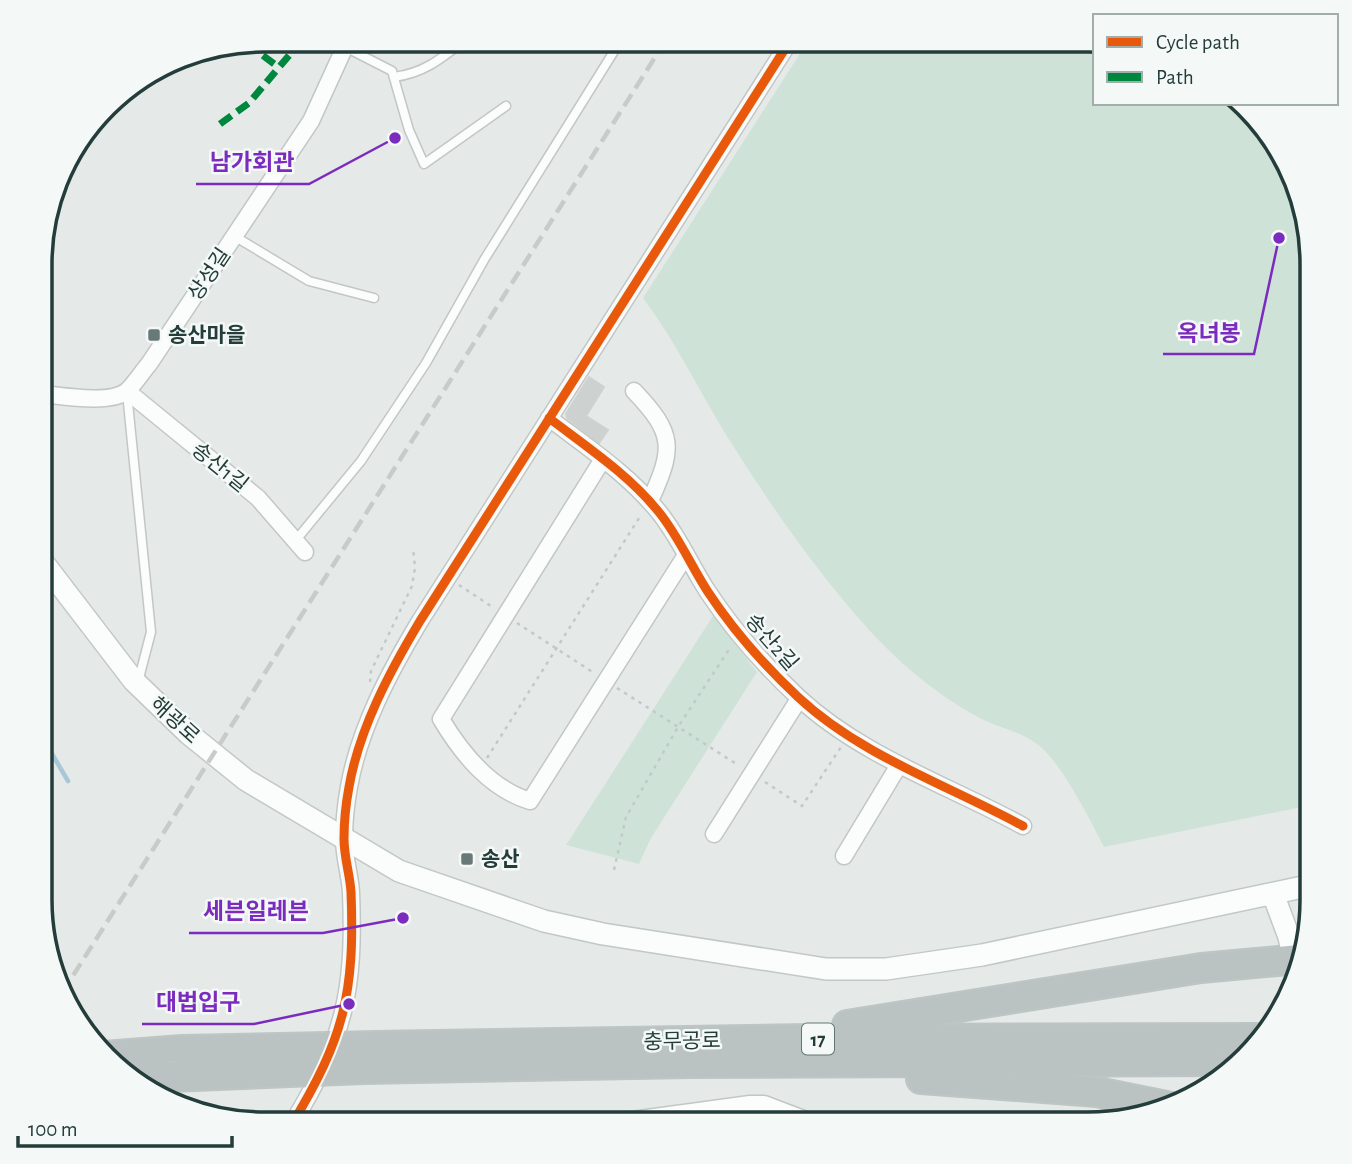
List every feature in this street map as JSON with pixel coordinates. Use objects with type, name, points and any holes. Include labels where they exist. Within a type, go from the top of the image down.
[{"type":"highway","points":[[447,1045],[530,1034],[823,1028],[1200,968],[1289,964]]},
{"type":"highway","name":"충무공로","points":[[152,1079],[370,1058],[447,1045],[1248,1038]]},
{"type":"highway","name":"충무공로","points":[[121,1055],[182,1050],[370,1058],[691,1063],[1224,1061]]},
{"type":"highway","points":[[691,1063],[1046,1088],[1097,1093],[1147,1103]]},
{"type":"main road","name":"해광로","points":[[52,576],[138,685],[189,734],[246,780],[399,871],[544,921],[603,934],[826,969],[886,970],[936,964],[1273,894]]},
{"type":"main road","points":[[1293,950],[1273,894],[1300,888]]},
{"type":"street","name":"상성길","points":[[127,391],[311,121],[342,53]]},
{"type":"street","points":[[299,1112],[324,1071],[343,1017],[351,971],[351,890],[344,839],[353,768],[379,701],[407,643],[447,578],[782,53]]},
{"type":"street","name":"송산1길","points":[[127,391],[258,498],[301,546]]},
{"type":"street","points":[[52,395],[115,397],[127,391]]},
{"type":"street","points":[[634,391],[655,413],[668,438],[664,467],[650,501]]},
{"type":"street","name":"송산2길","points":[[549,418],[603,459],[650,501],[709,593],[740,634],[799,699],[849,735],[899,765],[976,800],[1023,826]]},
{"type":"street","points":[[603,459],[441,719],[479,769],[510,793],[530,802],[686,555]]},
{"type":"street","name":"송산2길","points":[[714,834],[799,699]]},
{"type":"street","points":[[844,856],[899,765]]},
{"type":"street","points":[[688,1111],[732,1105],[764,1104],[782,1111]]},
{"type":"lane","points":[[363,53],[392,71],[410,130],[424,164],[506,106]]},
{"type":"lane","points":[[394,77],[414,74],[432,66],[448,53]]},
{"type":"lane","points":[[301,546],[426,363],[484,260],[613,53]]},
{"type":"lane","points":[[234,236],[309,281],[374,298]]},
{"type":"lane","points":[[127,391],[151,632],[138,685]]},
{"type":"path","points":[[479,769],[650,501]]},
{"type":"path","points":[[379,701],[368,678],[412,586],[415,568],[413,548]]},
{"type":"path","points":[[447,578],[802,806],[849,735]]},
{"type":"green space","points":[[800,53],[1093,53],[1093,105],[1226,105],[1247,125],[1278,171],[1292,209],[1298,237],[1300,807],[1104,847],[1073,790],[1044,750],[1029,739],[986,721],[954,703],[923,681],[869,630],[831,585],[760,488],[643,298]]},
{"type":"green space","points":[[713,616],[757,672],[651,838],[639,864],[566,845]]},
{"type":"building","points":[[589,377],[604,387],[586,416],[608,430],[599,443],[567,418],[566,414]]},
{"type":"waterway","points":[[53,755],[68,781]]},
{"type":"railway","points":[[69,982],[658,53]]},
{"type":"marked path","points":[[259,53],[277,66]]},
{"type":"marked path","points":[[220,124],[249,103],[291,53]]},
{"type":"cycle path","points":[[299,1112],[324,1066],[343,1014],[351,959],[352,927],[344,846],[346,806],[360,744],[377,701],[420,621],[782,53]]},
{"type":"cycle path","points":[[549,418],[606,461],[634,485],[658,511],[728,620],[798,697],[823,718],[877,753],[1023,826]]},
{"type":"place","name":"남가회관","points":[[395,138]]},
{"type":"place","name":"옥녀봉","points":[[1279,238]]},
{"type":"place","name":"송산마을","points":[[154,335]]},
{"type":"place","name":"송산","points":[[467,859]]},
{"type":"place","name":"세븐일레븐","points":[[403,918]]},
{"type":"place","name":"대법입구","points":[[349,1004]]}]
